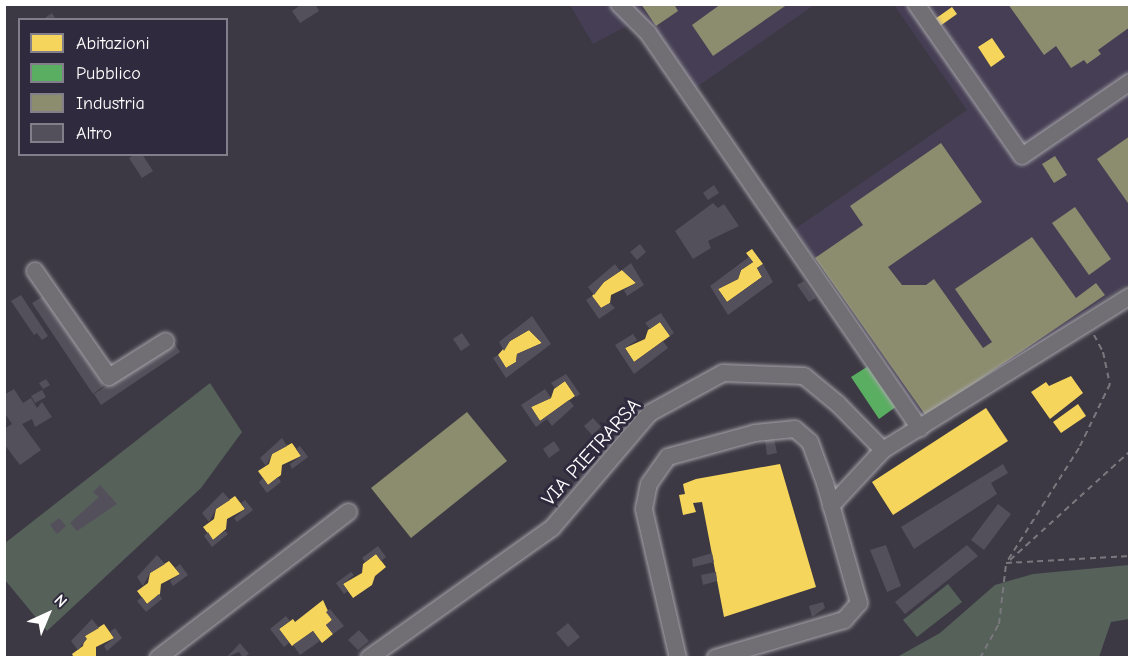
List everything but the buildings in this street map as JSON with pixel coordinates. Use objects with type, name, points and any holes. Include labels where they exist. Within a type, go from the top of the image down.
[{"type":"street","points":[[619,4],[648,33],[920,429]]},
{"type":"street","points":[[916,4],[1022,156],[1130,82]]},
{"type":"street","points":[[35,271],[109,376],[166,341]]},
{"type":"street","points":[[831,506],[883,450],[1130,296]]},
{"type":"street","name":"VIA PIETRARSA","points":[[369,657],[552,528],[650,413],[723,374],[804,376],[883,450]]},
{"type":"street","points":[[678,657],[644,509],[649,484],[668,457],[755,433],[795,429],[810,441],[859,603],[844,620],[715,657]]},
{"type":"street","points":[[158,657],[348,512]]},
{"type":"path","points":[[980,657],[999,624],[1006,563],[1079,448],[1110,384],[1103,352],[1087,322]]},
{"type":"path","points":[[1006,563],[1130,451]]},
{"type":"path","points":[[1006,563],[1130,556]]},
{"type":"shaded area","points":[[570,5],[814,5],[684,96],[634,22],[593,44]]},
{"type":"shaded area","points":[[894,5],[1129,5],[1129,283],[925,420],[795,229],[967,110]]},
{"type":"shaded area","points":[[210,383],[242,432],[201,488],[47,631],[5,580],[5,543]]},
{"type":"shaded area","points":[[1129,565],[1129,619],[1111,622],[1099,657],[897,657],[940,633],[995,585],[1033,574]]},
{"type":"shaded area","points":[[948,584],[962,602],[917,637],[903,620]]}]
